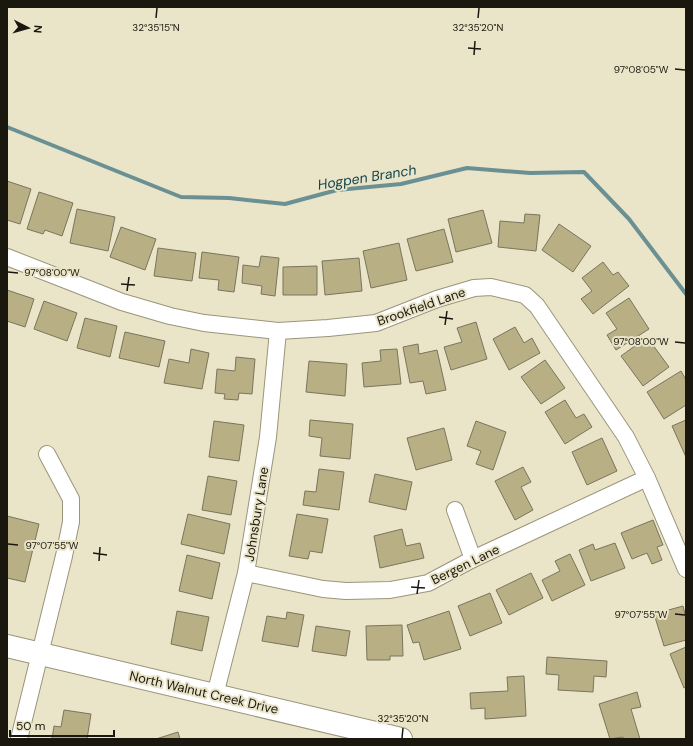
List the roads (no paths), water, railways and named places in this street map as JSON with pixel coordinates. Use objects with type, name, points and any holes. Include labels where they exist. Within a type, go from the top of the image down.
[{"type":"main road","name":"North Walnut Creek Drive","points":[[7,646],[401,739]]},
{"type":"street","name":"Brookfield Lane","points":[[7,257],[122,302],[170,316],[204,323],[278,331],[376,323],[437,299],[474,288],[490,287],[525,295],[537,306],[626,437],[647,478],[686,569]]},
{"type":"street","name":"Johnsbury Lane","points":[[215,695],[246,574],[268,437],[278,331]]},
{"type":"street","points":[[18,739],[64,556],[71,522],[71,498],[48,454]]},
{"type":"street","name":"Bergen Lane","points":[[246,574],[322,589],[346,591],[390,590],[428,583],[473,559],[647,478]]},
{"type":"street","points":[[455,510],[473,559]]},
{"type":"waterway","name":"Hogpen Branch","points":[[7,127],[181,197],[229,198],[285,204],[337,190],[401,184],[467,168],[530,173],[584,172],[629,219],[686,294]]}]
